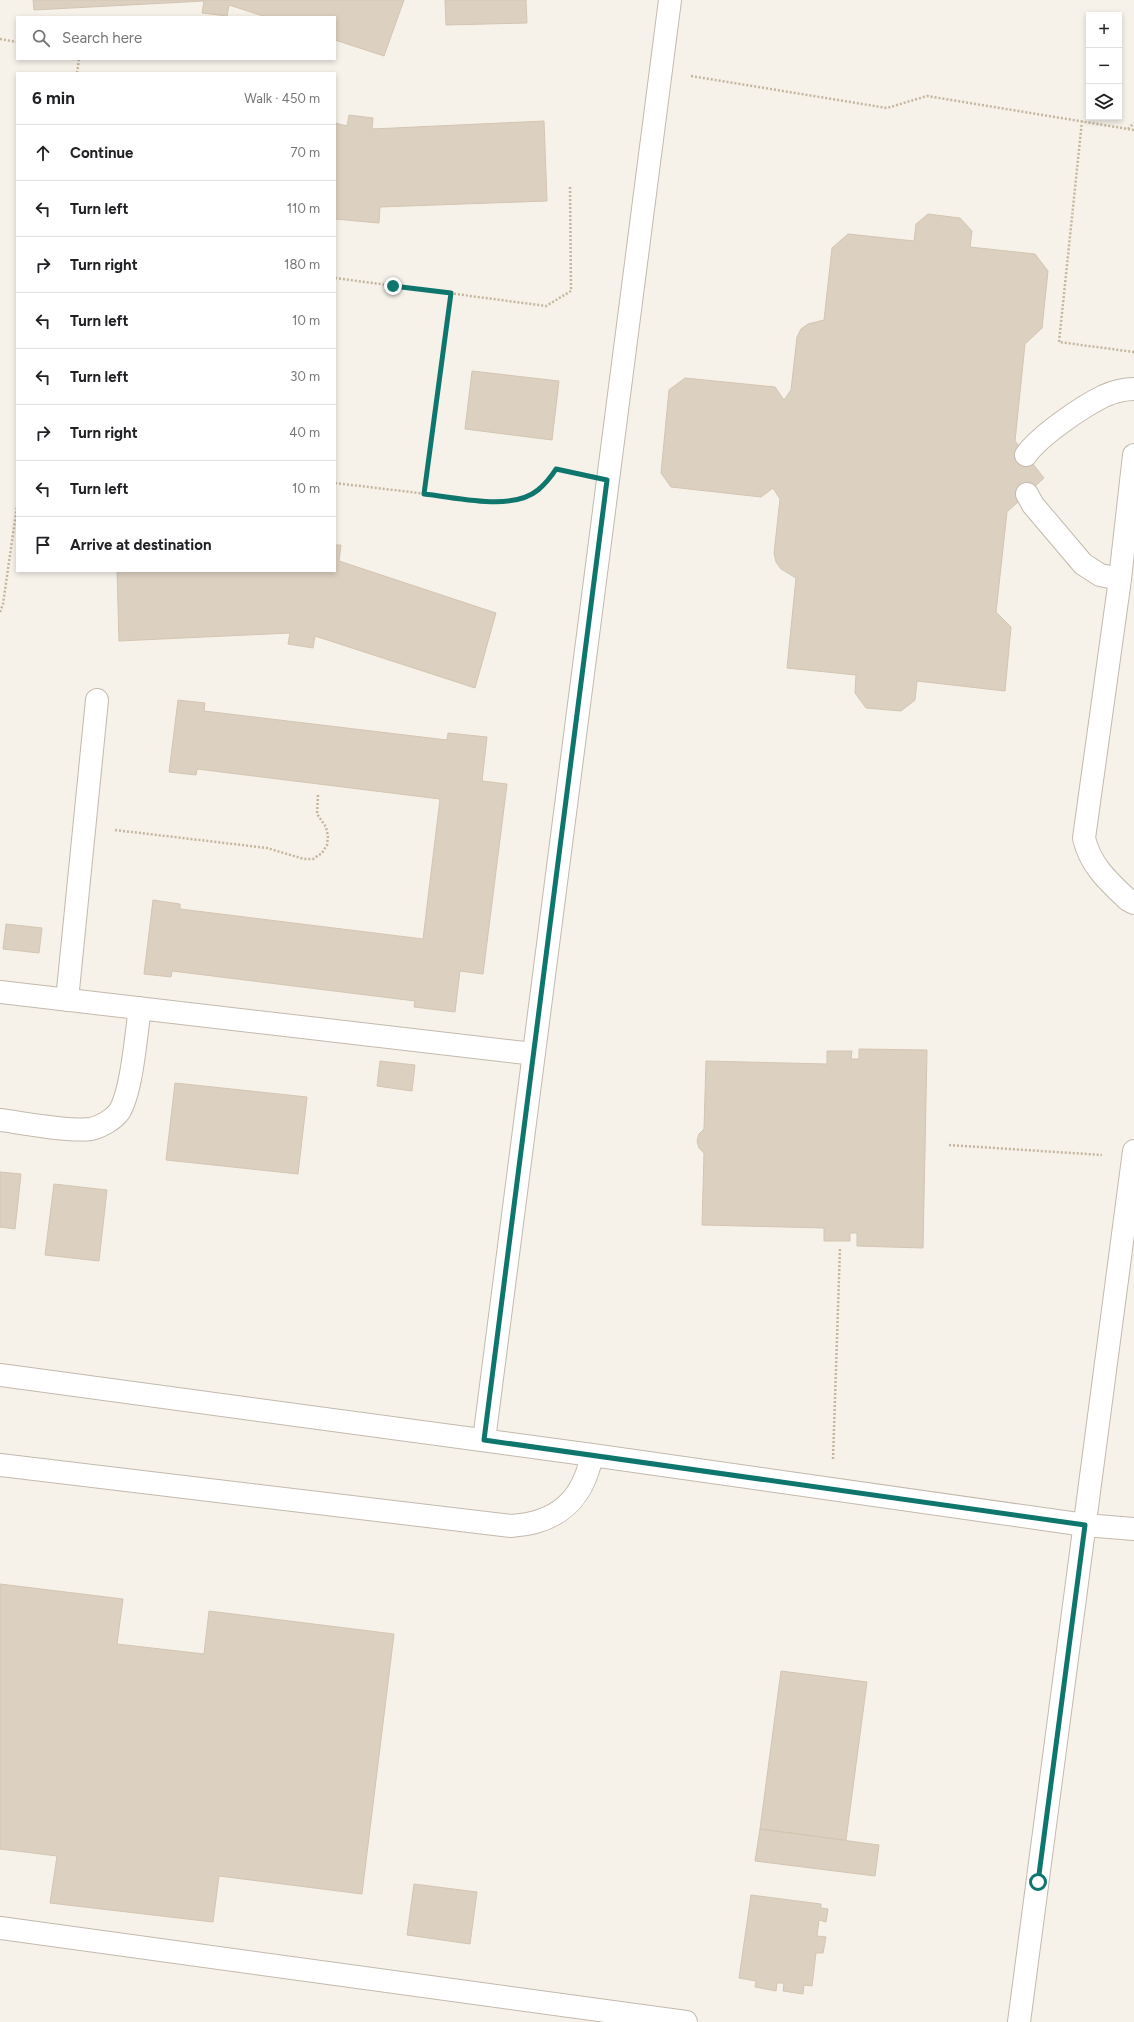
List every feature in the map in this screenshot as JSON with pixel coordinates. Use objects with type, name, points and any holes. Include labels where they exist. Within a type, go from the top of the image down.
[{"type":"lane","points":[[484,1440],[670,0]]},
{"type":"lane","points":[[1026,455],[1033,445],[1044,436],[1095,401],[1105,395],[1134,389]]},
{"type":"lane","points":[[1134,455],[1120,579],[1084,838],[1087,852],[1093,864],[1128,900],[1134,903]]},
{"type":"lane","points":[[1027,494],[1032,505],[1083,564],[1100,575],[1120,579]]},
{"type":"lane","points":[[67,1000],[97,700]]},
{"type":"lane","points":[[0,992],[534,1054]]},
{"type":"lane","points":[[0,1120],[76,1129],[91,1128],[106,1123],[118,1113],[126,1099],[140,1008]]},
{"type":"lane","points":[[1019,2022],[1134,1154]]},
{"type":"lane","points":[[0,1375],[484,1440],[1085,1525],[1134,1529]]},
{"type":"lane","points":[[0,1465],[511,1526],[531,1524],[550,1518],[566,1507],[580,1492],[588,1474],[592,1455]]},
{"type":"lane","points":[[0,1928],[686,2022]]},
{"type":"path","points":[[0,39],[16,42]]},
{"type":"path","points":[[77,72],[79,60]]},
{"type":"path","points":[[661,71],[886,108],[927,96],[1134,130]]},
{"type":"path","points":[[1082,121],[1059,342],[1134,352]]},
{"type":"path","points":[[1128,129],[1134,123]]},
{"type":"path","points":[[336,278],[546,306],[570,291],[570,185]]},
{"type":"path","points":[[424,494],[451,293]]},
{"type":"path","points":[[336,483],[494,502],[524,498],[537,491],[556,469],[607,480]]},
{"type":"path","points":[[0,612],[3,604],[16,513]]},
{"type":"path","points":[[84,826],[267,848],[304,860],[313,859],[322,853],[327,845],[328,836],[326,826],[317,814],[318,795]]},
{"type":"path","points":[[949,1145],[1134,1154]]},
{"type":"path","points":[[832,1489],[840,1248]]},
{"type":"building","points":[[33,0],[404,0],[384,56],[336,40],[336,16],[263,16],[229,5],[227,16],[202,13],[204,1],[34,10]]},
{"type":"building","points":[[445,0],[526,0],[527,23],[446,25]]},
{"type":"building","points":[[349,115],[373,118],[372,129],[544,121],[547,201],[380,207],[379,223],[336,219],[336,123],[347,126]]},
{"type":"building","points":[[928,214],[960,218],[972,231],[970,247],[1035,254],[1048,271],[1042,328],[1025,344],[1015,441],[1044,478],[1007,512],[996,612],[1011,627],[1005,691],[917,681],[915,700],[901,711],[866,708],[855,693],[856,675],[787,668],[796,578],[781,569],[776,562],[774,553],[780,499],[773,488],[761,497],[671,487],[661,473],[669,390],[685,378],[775,387],[784,400],[791,390],[797,337],[801,329],[808,324],[824,320],[832,248],[848,234],[914,241],[916,224]]},
{"type":"building","points":[[472,371],[559,381],[552,440],[465,429]]},
{"type":"building","points":[[336,545],[341,545],[339,561],[496,613],[475,688],[315,636],[313,648],[288,644],[290,633],[119,641],[117,572],[336,572]]},
{"type":"building","points":[[178,700],[205,703],[204,711],[447,740],[448,733],[487,737],[482,781],[507,784],[483,974],[460,971],[455,1012],[414,1007],[415,1001],[172,971],[171,977],[144,974],[153,900],[180,904],[180,909],[423,939],[440,799],[197,769],[196,775],[169,772]]},
{"type":"building","points":[[6,924],[42,928],[39,953],[3,949]]},
{"type":"building","points":[[859,1049],[927,1050],[923,1248],[857,1246],[857,1233],[850,1233],[850,1241],[824,1241],[824,1228],[702,1225],[704,1153],[699,1148],[697,1141],[699,1134],[704,1129],[706,1061],[827,1064],[827,1051],[852,1051],[851,1059],[859,1059]]},
{"type":"building","points":[[380,1061],[415,1065],[412,1091],[377,1086]]},
{"type":"building","points":[[175,1083],[307,1097],[298,1174],[166,1160]]},
{"type":"building","points":[[0,1172],[21,1174],[15,1229],[0,1227]]},
{"type":"building","points":[[54,1184],[107,1190],[99,1261],[45,1255]]},
{"type":"building","points":[[0,1584],[123,1599],[117,1644],[204,1654],[209,1611],[394,1634],[362,1894],[219,1876],[213,1922],[50,1903],[57,1856],[0,1849]]},
{"type":"building","points":[[781,1671],[867,1682],[846,1840],[760,1829]]},
{"type":"building","points":[[760,1829],[879,1845],[875,1876],[755,1861]]},
{"type":"building","points":[[414,1884],[477,1892],[470,1944],[407,1935]]},
{"type":"building","points":[[751,1895],[821,1904],[821,1908],[828,1909],[826,1922],[819,1920],[817,1936],[826,1937],[823,1953],[816,1953],[812,1986],[804,1985],[803,1994],[783,1991],[784,1983],[777,1983],[776,1991],[755,1987],[756,1981],[739,1978]]},
{"type":"route","points":[[393,286],[451,293],[424,494],[494,502],[509,501],[524,498],[537,491],[548,481],[556,469],[607,480],[484,1440],[1085,1525],[1038,1882]]}]
